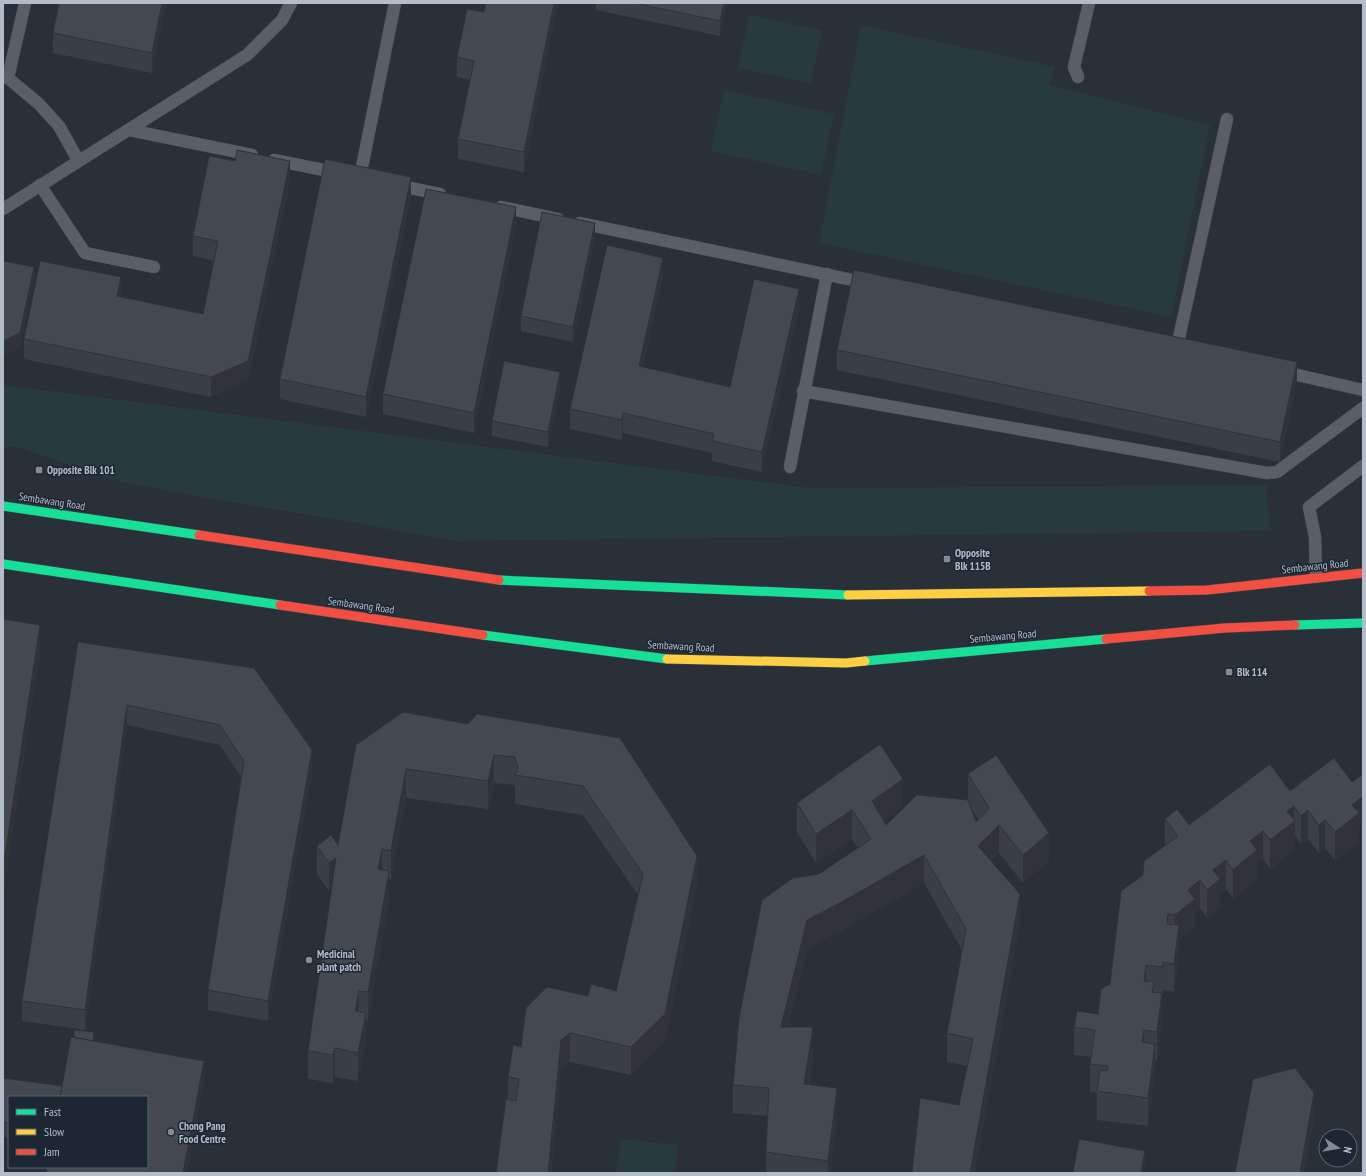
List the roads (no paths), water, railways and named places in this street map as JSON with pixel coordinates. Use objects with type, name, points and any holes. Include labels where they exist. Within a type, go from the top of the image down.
[{"type":"main road","name":"Sembawang Road","points":[[3,506],[506,581],[836,595],[1207,590],[1363,573]]},
{"type":"main road","name":"Sembawang Road","points":[[3,564],[568,647],[666,659],[846,663],[1225,628],[1363,623]]},
{"type":"lane","points":[[25,3],[6,77],[39,104],[59,126],[78,160]]},
{"type":"lane","points":[[3,209],[78,160],[247,56],[282,20],[291,3]]},
{"type":"lane","points":[[360,178],[395,3]]},
{"type":"lane","points":[[1078,77],[1074,67],[1089,3]]},
{"type":"lane","points":[[1192,350],[1173,346],[1227,119]]},
{"type":"lane","points":[[129,130],[453,197]]},
{"type":"lane","points":[[40,185],[85,253],[154,267]]},
{"type":"lane","points":[[492,205],[881,286]]},
{"type":"lane","points":[[790,467],[803,391],[827,274]]},
{"type":"lane","points":[[1269,368],[1363,390]]},
{"type":"lane","points":[[803,391],[1267,473],[1277,472],[1363,408]]},
{"type":"lane","points":[[1316,577],[1315,537],[1309,508],[1361,469]]},
{"type":"place","name":"Opposite Blk 101","points":[[39,470]]},
{"type":"place","name":"Opposite Blk 115B","points":[[947,559]]},
{"type":"place","name":"Blk 114","points":[[1229,672]]},
{"type":"place","name":"Medicinal plant patch","points":[[309,960]]},
{"type":"place","name":"Chong Pang Food Centre","points":[[171,1132]]}]
